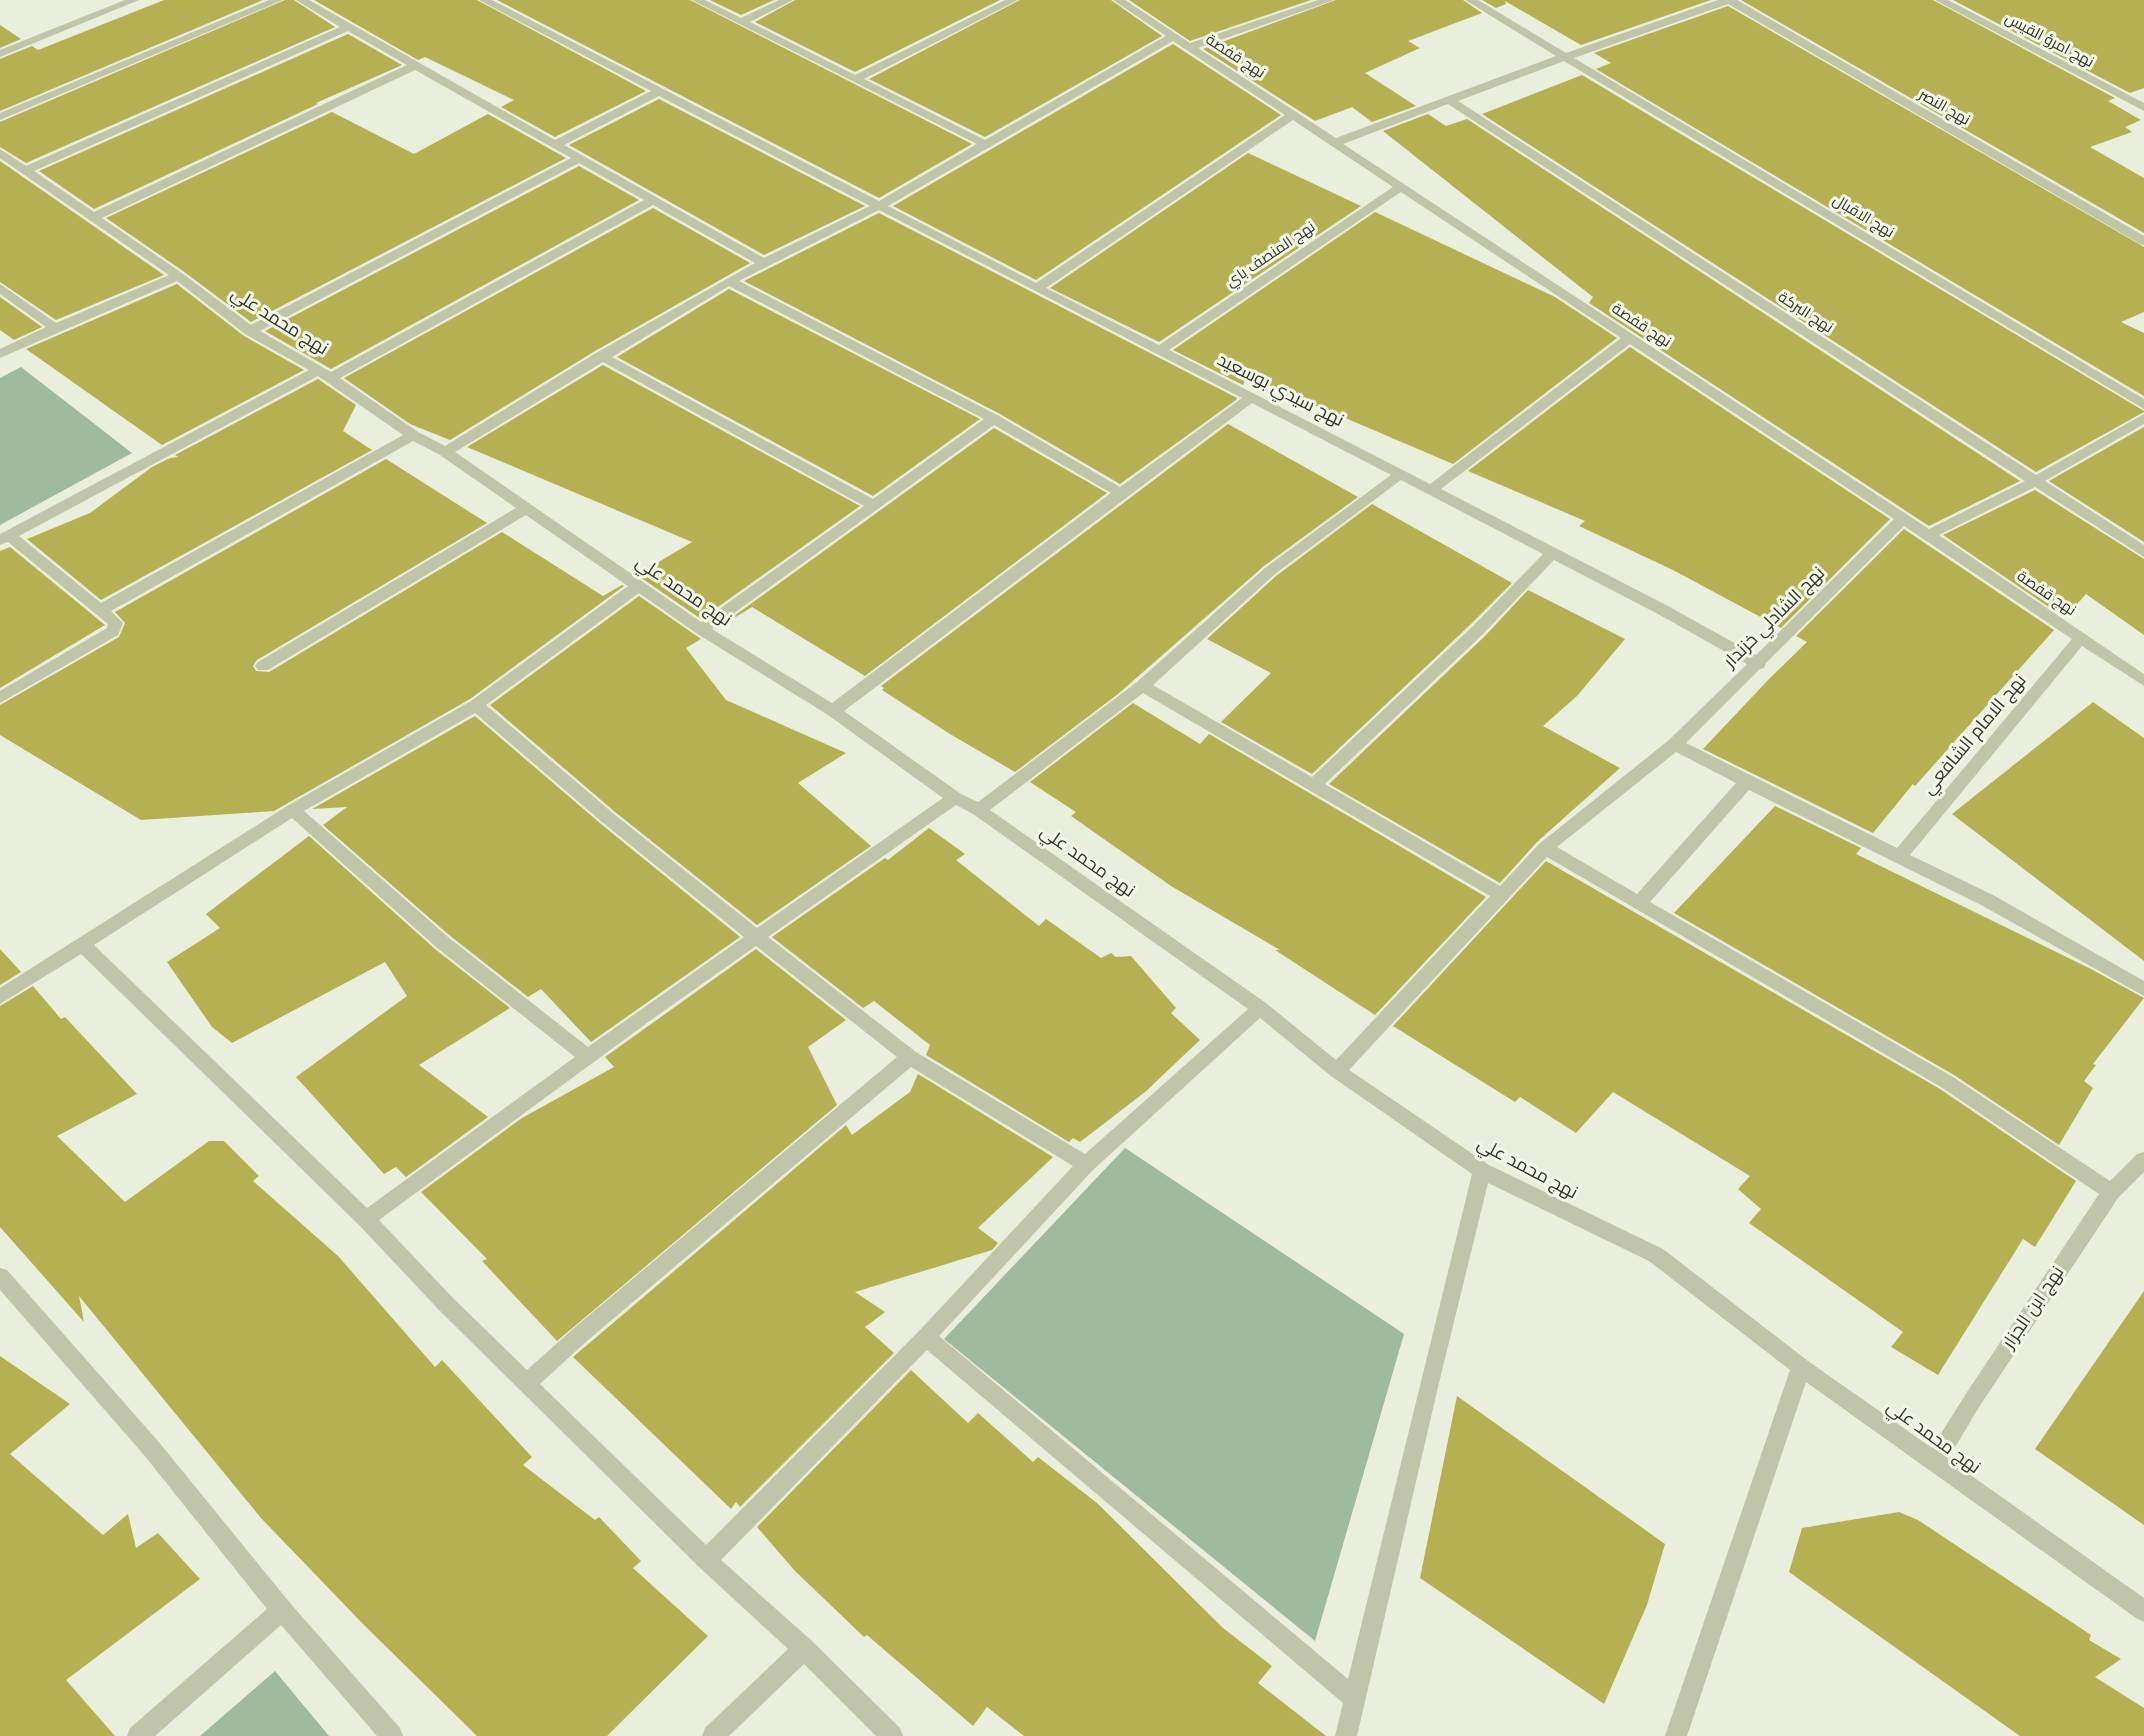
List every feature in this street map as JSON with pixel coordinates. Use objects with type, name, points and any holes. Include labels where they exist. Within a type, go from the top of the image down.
[{"type":"street","points":[[0,54],[134,0]]},
{"type":"street","points":[[0,117],[278,0]]},
{"type":"street","points":[[301,0],[765,264]]},
{"type":"street","name":"نهج سيدي بوسعيد","points":[[484,0],[1037,288],[1664,610],[1759,663]]},
{"type":"street","points":[[697,0],[985,144]]},
{"type":"street","points":[[741,22],[788,0]]},
{"type":"street","points":[[855,79],[1013,0]]},
{"type":"street","name":"نهج قفصة","points":[[1118,0],[1928,535],[2144,681]]},
{"type":"street","points":[[1190,47],[1329,0]]},
{"type":"street","name":"نهج الاقبال","points":[[1470,0],[2144,405]]},
{"type":"street","points":[[1334,143],[1565,57],[1729,0]]},
{"type":"street","name":"نهج النصر","points":[[1729,0],[2144,241]]},
{"type":"street","name":"نهج امرؤ القيس","points":[[1940,0],[2144,108]]},
{"type":"street","points":[[26,170],[348,27]]},
{"type":"street","points":[[445,452],[729,281],[880,205],[1174,36]]},
{"type":"street","points":[[92,218],[416,65]]},
{"type":"street","points":[[556,144],[660,91]]},
{"type":"street","name":"نهج البركة","points":[[1449,100],[2144,552]]},
{"type":"street","points":[[1037,288],[1293,115]]},
{"type":"street","name":"نهج محمد علي","points":[[0,153],[178,276],[250,331],[325,374],[413,435],[445,452],[701,629],[833,711],[956,798],[979,810],[1260,1008],[1337,1071],[1482,1171],[1656,1255],[1801,1367],[2144,1611]]},
{"type":"street","points":[[250,331],[580,158]]},
{"type":"street","name":"نهج المنصف باي","points":[[1160,350],[1401,187]]},
{"type":"street","points":[[0,698],[113,631],[116,623],[5,538],[325,374],[654,200]]},
{"type":"street","points":[[0,354],[178,276]]},
{"type":"street","points":[[729,281],[993,419],[1121,493]]},
{"type":"street","points":[[0,288],[55,328]]},
{"type":"street","points":[[1431,490],[1630,338]]},
{"type":"street","points":[[601,356],[873,505]]},
{"type":"street","points":[[833,711],[1252,397]]},
{"type":"street","points":[[1928,535],[2034,482],[2144,418]]},
{"type":"street","points":[[701,629],[993,419]]},
{"type":"street","points":[[99,611],[413,435]]},
{"type":"street","points":[[979,810],[1142,686],[1270,571],[1401,474]]},
{"type":"street","points":[[263,666],[525,509]]},
{"type":"street","name":"نهج الشادلي خزندار","points":[[1337,1071],[1545,848],[1675,744],[1903,519]]},
{"type":"street","points":[[1313,786],[1478,630],[1552,553]]},
{"type":"street","points":[[0,998],[293,810],[476,705],[638,586]]},
{"type":"street","name":"نهج الامام الشافعي","points":[[1899,857],[2081,638]]},
{"type":"street","points":[[1142,686],[1501,894]]},
{"type":"street","points":[[476,705],[608,818],[838,1003],[910,1057],[1086,1164]]},
{"type":"street","points":[[1675,744],[1747,783],[1987,900],[2144,989]]},
{"type":"street","points":[[1639,903],[1747,783]]},
{"type":"street","points":[[366,1219],[756,937],[956,798]]},
{"type":"street","points":[[293,810],[442,942],[588,1057]]},
{"type":"street","points":[[1545,848],[1947,1082],[2111,1192]]},
{"type":"street","points":[[82,944],[237,1097],[366,1219],[446,1304],[706,1560],[804,1649],[892,1736]]},
{"type":"street","points":[[706,1560],[926,1337],[1086,1164],[1260,1008]]},
{"type":"street","points":[[527,1383],[581,1334],[910,1057]]},
{"type":"street","name":"نهج ابن الجزار","points":[[1934,1463],[1974,1398],[2111,1192],[2144,1160]]},
{"type":"street","points":[[1346,1736],[1428,1387],[1482,1171]]},
{"type":"street","points":[[4,1287],[152,1448],[282,1610],[392,1736]]},
{"type":"street","points":[[926,1337],[1354,1698]]},
{"type":"street","points":[[1676,1736],[1801,1367]]},
{"type":"street","points":[[138,1736],[282,1610]]},
{"type":"street","points":[[712,1736],[804,1649]]},
{"type":"green space","points":[[21,367],[132,453],[0,525],[0,378]]},
{"type":"green space","points":[[1125,1148],[1404,1334],[1315,1641],[944,1339]]},
{"type":"green space","points":[[275,1671],[329,1736],[200,1736]]},
{"type":"building","points":[[164,0],[263,0],[0,111],[0,59],[32,46],[38,50]]},
{"type":"building","points":[[285,0],[294,0],[335,27],[26,163],[0,147],[0,122]]},
{"type":"building","points":[[314,0],[477,0],[646,91],[555,137],[501,107],[514,100],[425,57],[418,60]]},
{"type":"building","points":[[497,0],[690,0],[972,144],[879,198]]},
{"type":"building","points":[[710,0],[774,0],[741,15]]},
{"type":"building","points":[[795,0],[1000,0],[855,72],[755,22]]},
{"type":"building","points":[[1020,0],[1111,0],[1162,36],[985,137],[869,79]]},
{"type":"building","points":[[1129,0],[1311,0],[1190,41]]},
{"type":"building","points":[[1336,0],[1463,0],[1482,13],[1408,41],[1420,48],[1365,73],[1416,106],[1372,122],[1352,107],[1315,121],[1203,49]]},
{"type":"building","points":[[1482,0],[1711,0],[1581,45],[1505,1],[1506,4],[1496,8]]},
{"type":"building","points":[[1741,0],[1933,0],[2115,98],[2108,101],[2141,120],[2125,127],[2132,132],[2090,147],[2144,178],[2144,233]]},
{"type":"building","points":[[1953,0],[2144,0],[2144,88],[2130,93]]},
{"type":"building","points":[[1728,6],[2144,247],[2144,312],[2121,322],[2144,333],[2144,396],[1596,69],[1611,63],[1594,53]]},
{"type":"building","points":[[0,25],[21,39],[0,48]]},
{"type":"building","points":[[348,34],[402,65],[316,103],[318,104],[94,209],[39,171]]},
{"type":"building","points":[[1173,44],[1281,115],[1036,280],[893,206]]},
{"type":"building","points":[[1582,75],[2144,412],[2036,472],[1482,114]]},
{"type":"building","points":[[659,99],[865,206],[764,255],[569,145]]},
{"type":"building","points":[[332,112],[414,154],[488,114],[566,158],[251,322],[183,271],[106,218]]},
{"type":"building","points":[[1428,114],[1446,126],[1467,119],[2020,481],[1929,526],[1589,303],[1593,297],[1383,131]]},
{"type":"building","points":[[1248,153],[1361,206],[1159,342],[1050,288]]},
{"type":"building","points":[[0,161],[164,275],[56,320],[0,282]]},
{"type":"building","points":[[579,166],[639,200],[331,369],[265,331]]},
{"type":"building","points":[[653,208],[750,263],[595,351],[450,440],[410,424],[344,378]]},
{"type":"building","points":[[1375,212],[1555,297],[1617,338],[1453,464],[1247,376],[1243,385],[1173,350]]},
{"type":"building","points":[[879,213],[1237,398],[1236,400],[1120,484],[1000,414],[744,281]]},
{"type":"building","points":[[177,284],[244,336],[304,370],[162,445],[26,349]]},
{"type":"building","points":[[729,289],[980,419],[873,496],[617,357]]},
{"type":"building","points":[[0,297],[42,327],[14,340],[0,330]]},
{"type":"building","points":[[1630,347],[1890,519],[1781,628],[1673,570],[1579,526],[1585,521],[1468,471]]},
{"type":"building","points":[[603,365],[860,506],[701,619],[637,575],[692,542],[467,447]]},
{"type":"building","points":[[318,379],[356,405],[343,431],[372,450],[101,600],[27,539],[90,513],[152,467],[170,458],[178,457],[175,455]]},
{"type":"building","points":[[1228,424],[1358,497],[1264,566],[1118,694],[1015,772],[882,690],[884,688],[881,686]]},
{"type":"building","points":[[2144,427],[2144,542],[2049,481]]},
{"type":"building","points":[[994,428],[1107,493],[865,676],[752,607],[716,629]]},
{"type":"building","points":[[386,459],[487,523],[257,660],[253,666],[256,671],[269,672],[502,532],[603,596],[624,586],[470,699],[274,811],[141,820],[0,735],[0,705],[119,637],[125,623],[115,612]]},
{"type":"building","points":[[2035,490],[2144,559],[2144,635],[2086,594],[2065,618],[1943,535]]},
{"type":"building","points":[[1372,504],[1512,583],[1312,774],[1221,722],[1271,673],[1207,639],[1276,576]]},
{"type":"building","points":[[1904,529],[2054,630],[1915,786],[1913,784],[1873,833],[1703,749],[1807,642],[1796,636]]},
{"type":"building","points":[[10,547],[105,625],[0,688],[0,551]]},
{"type":"building","points":[[1528,590],[1625,639],[1577,696],[1543,726],[1620,768],[1537,842],[1500,883],[1329,784],[1485,636]]},
{"type":"building","points":[[639,596],[701,639],[686,648],[726,700],[846,753],[798,783],[871,846],[757,925],[615,812],[490,705]]},
{"type":"building","points":[[2093,702],[2144,738],[2144,961],[1952,814]]},
{"type":"building","points":[[1133,703],[1200,744],[1209,734],[1486,897],[1375,1015],[1275,950],[1280,950],[1171,886],[1071,816],[1076,812],[1030,782]]},
{"type":"building","points":[[475,716],[601,824],[740,937],[591,1042],[541,989],[528,997],[449,935],[323,825],[347,807],[312,809]]},
{"type":"building","points":[[1775,806],[1861,848],[1856,854],[2091,969],[2144,998],[2093,1064],[2096,1065],[2084,1081],[2093,1088],[2059,1145],[1954,1075],[1674,913]]},
{"type":"building","points":[[929,828],[965,854],[956,860],[1039,926],[1046,919],[1101,958],[1111,953],[1116,957],[1131,956],[1176,1008],[1171,1013],[1200,1040],[1145,1092],[1080,1142],[1073,1138],[1069,1142],[926,1055],[930,1045],[874,1001],[863,1008],[772,937],[885,858],[888,860]]},
{"type":"building","points":[[309,836],[435,949],[510,1008],[419,1065],[488,1117],[406,1177],[396,1167],[384,1174],[296,1077],[407,996],[385,962],[232,1043],[212,1027],[167,962],[220,928],[206,914]]},
{"type":"building","points":[[1546,861],[1940,1089],[2076,1181],[2035,1247],[2023,1239],[1938,1375],[1891,1347],[1903,1332],[1749,1223],[1761,1209],[1738,1189],[1750,1176],[1613,1092],[1576,1133],[1520,1097],[1515,1102],[1393,1026]]},
{"type":"building","points":[[0,949],[21,972],[0,985]]},
{"type":"building","points":[[756,949],[846,1020],[808,1047],[837,1105],[557,1341],[482,1261],[487,1259],[421,1192],[522,1118],[614,1067],[605,1057]]},
{"type":"building","points":[[33,986],[61,1019],[65,1017],[137,1094],[57,1136],[125,1202],[209,1141],[224,1141],[259,1176],[253,1181],[338,1256],[435,1367],[442,1360],[532,1457],[523,1465],[595,1520],[599,1517],[641,1561],[633,1568],[708,1636],[607,1736],[477,1736],[363,1624],[261,1518],[79,1296],[84,1322],[0,1227],[0,1006]]},
{"type":"building","points":[[918,1074],[1053,1157],[978,1228],[998,1243],[992,1250],[855,1292],[885,1312],[865,1327],[894,1353],[740,1507],[736,1502],[731,1509],[573,1357],[846,1125],[852,1135],[910,1092]]},
{"type":"building","points":[[2144,1291],[2144,1525],[2035,1449]]},
{"type":"building","points":[[0,1356],[70,1404],[10,1454],[103,1535],[128,1514],[136,1548],[158,1533],[200,1579],[66,1680],[115,1736],[0,1736]]},
{"type":"building","points":[[911,1370],[968,1423],[978,1413],[1033,1462],[1038,1457],[1097,1503],[1223,1628],[1272,1666],[1258,1683],[1326,1736],[1024,1736],[987,1707],[973,1726],[867,1635],[864,1637],[795,1571],[757,1527]]},
{"type":"building","points":[[1457,1396],[1665,1544],[1647,1605],[1604,1704],[1420,1578]]},
{"type":"building","points":[[1899,1512],[1918,1520],[2091,1635],[2089,1640],[2121,1659],[2095,1677],[2144,1708],[2144,1736],[2020,1736],[1789,1572],[1802,1528]]}]
